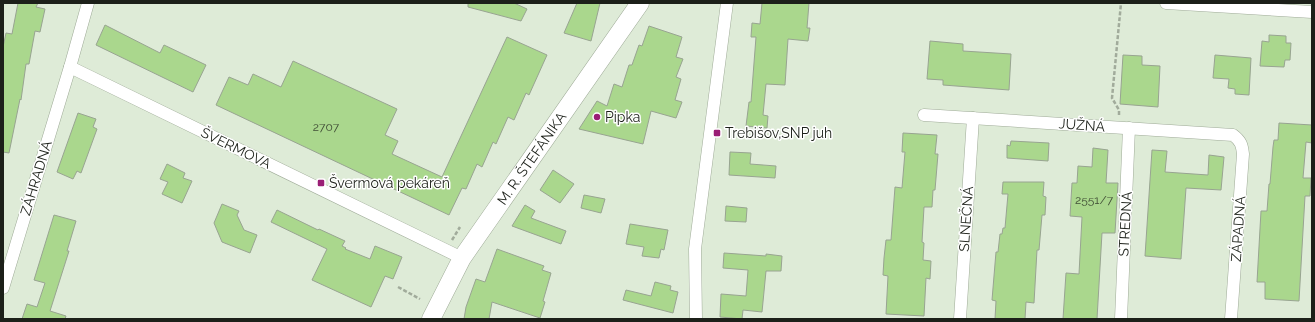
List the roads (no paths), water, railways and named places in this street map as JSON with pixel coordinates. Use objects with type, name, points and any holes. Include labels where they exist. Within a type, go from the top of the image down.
[{"type":"street","points":[[70,68],[88,3]]},
{"type":"street","name":"M. R. ŠTEFÁNIKA","points":[[431,319],[462,258],[640,3]]},
{"type":"street","points":[[696,319],[696,249],[727,3]]},
{"type":"street","points":[[1166,3],[1312,12]]},
{"type":"street","name":"ŠVERMOVA","points":[[70,68],[462,258]]},
{"type":"street","name":"ZÁHRADNÁ","points":[[3,288],[70,68]]},
{"type":"street","name":"JUŽNÁ","points":[[924,115],[1225,134],[1233,135],[1239,139]]},
{"type":"street","name":"SLNEČNÁ","points":[[960,319],[973,118]]},
{"type":"street","name":"STREDNÁ","points":[[1120,319],[1124,128]]},
{"type":"street","name":"ZÁPADNÁ","points":[[1231,319],[1243,154],[1242,145],[1239,139]]},
{"type":"place","name":"Pipka","points":[[597,117]]},
{"type":"place","name":"Trebišov,SNP juh","points":[[717,133]]},
{"type":"place","name":"Švermová pekáreň","points":[[321,183]]}]
